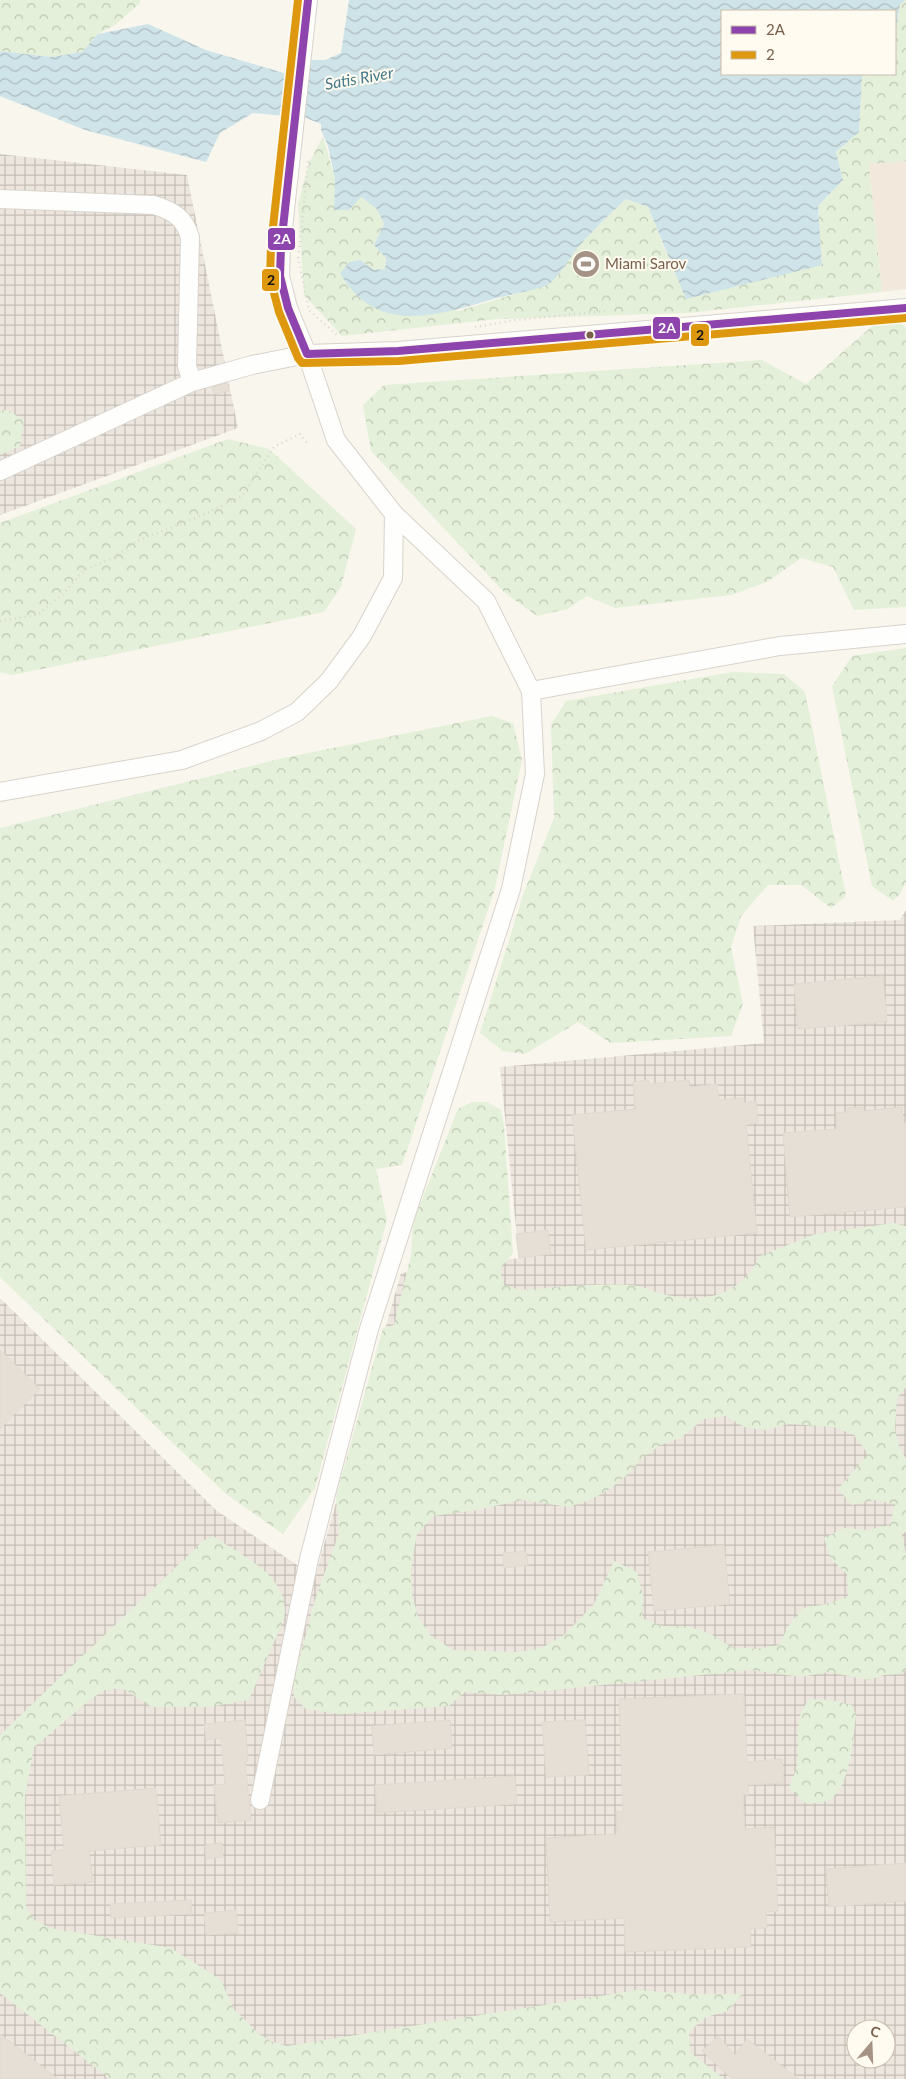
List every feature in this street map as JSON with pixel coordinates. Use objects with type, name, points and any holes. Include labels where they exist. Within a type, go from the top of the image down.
[{"type":"street","points":[[260,1800],[309,1559],[368,1329],[512,889],[535,774],[531,691],[486,602],[394,514],[336,440],[308,354],[288,308],[280,276],[281,246],[308,0]]},
{"type":"street","points":[[0,199],[154,205],[172,210],[186,224],[190,237],[187,366],[192,382]]},
{"type":"street","points":[[0,471],[192,382],[252,365],[308,354],[398,351],[906,308]]},
{"type":"street","points":[[0,792],[182,760],[261,731],[297,712],[329,681],[362,636],[394,578],[394,514]]},
{"type":"street","points":[[531,691],[780,646],[906,634]]},
{"type":"path","points":[[308,157],[298,257],[309,310],[336,335],[344,336]]},
{"type":"path","points":[[473,327],[606,311]]},
{"type":"path","points":[[0,621],[37,615],[63,594],[84,570],[113,558],[137,541],[205,514],[242,496],[274,447],[286,439],[300,434],[309,445]]},
{"type":"shaded area","points":[[0,154],[187,175],[238,428],[0,515]]},
{"type":"shaded area","points":[[906,161],[906,289],[882,292],[869,163]]},
{"type":"shaded area","points":[[906,910],[906,2079],[0,2079],[0,1298],[217,1511],[315,1577],[401,1273],[519,1258],[500,1067],[764,1043],[753,926],[900,920]]},
{"type":"green space","points":[[0,0],[140,0],[140,3],[115,25],[98,34],[82,52],[51,57],[0,51]]},
{"type":"green space","points":[[906,0],[906,161],[869,164],[882,292],[688,313],[497,319],[342,336],[304,295],[298,204],[309,163],[323,136],[335,179],[334,210],[361,197],[377,208],[384,224],[374,245],[386,258],[385,269],[374,270],[350,262],[458,311],[549,284],[579,245],[626,199],[648,207],[667,255],[822,265],[818,206],[843,180],[836,152],[859,132],[862,77],[863,75],[896,75],[896,31],[900,4]]},
{"type":"green space","points":[[878,321],[899,321],[906,328],[906,607],[854,610],[833,567],[801,558],[767,582],[731,595],[615,608],[587,596],[567,609],[537,616],[505,593],[371,451],[363,405],[384,385],[762,360],[806,384]]},
{"type":"green space","points":[[7,410],[24,420],[20,446],[0,455],[0,411]]},
{"type":"green space","points":[[228,439],[269,449],[356,529],[341,587],[324,612],[12,675],[0,672],[0,523]]},
{"type":"green space","points":[[906,648],[906,882],[900,894],[893,901],[872,886],[832,686],[852,656]]},
{"type":"green space","points":[[732,672],[784,674],[805,692],[846,896],[831,908],[801,885],[768,885],[741,916],[731,947],[743,1004],[731,1036],[611,1043],[578,1022],[525,1054],[503,1051],[480,1033],[524,892],[554,818],[551,725],[566,701]]},
{"type":"green space","points":[[492,716],[513,723],[522,760],[494,892],[402,1165],[376,1169],[387,1220],[315,1488],[283,1534],[226,1494],[0,1277],[0,828],[283,758]]},
{"type":"green space","points":[[472,1102],[487,1102],[501,1110],[504,1125],[513,1253],[500,1270],[504,1285],[520,1290],[589,1285],[630,1285],[678,1297],[707,1297],[720,1294],[732,1288],[752,1270],[760,1256],[815,1234],[894,1223],[906,1226],[906,1387],[897,1398],[895,1429],[899,1446],[906,1459],[906,1532],[902,1534],[906,1554],[906,1670],[900,1674],[884,1675],[868,1680],[829,1672],[801,1677],[751,1670],[504,1695],[465,1692],[449,1706],[340,1714],[306,1709],[294,1697],[294,1680],[314,1603],[339,1533],[336,1496],[383,1328],[394,1325],[411,1255],[413,1222],[458,1109]],"holes":[[[726,1416],[744,1427],[766,1430],[789,1424],[834,1427],[854,1435],[868,1454],[838,1489],[852,1505],[874,1500],[895,1504],[890,1525],[867,1530],[844,1528],[824,1538],[831,1559],[847,1574],[848,1597],[826,1604],[803,1608],[789,1625],[779,1645],[756,1649],[731,1647],[711,1634],[687,1626],[663,1626],[642,1618],[643,1595],[637,1572],[614,1561],[594,1604],[564,1635],[543,1647],[520,1652],[453,1650],[431,1636],[418,1617],[412,1594],[411,1569],[417,1534],[433,1516],[477,1510],[522,1500],[569,1507],[590,1500],[610,1489],[627,1475],[642,1458],[661,1445],[682,1437],[704,1419]]]},
{"type":"green space","points":[[213,1536],[262,1569],[273,1580],[280,1591],[284,1604],[284,1619],[249,1700],[209,1707],[152,1707],[122,1688],[105,1690],[91,1699],[34,1747],[25,1797],[26,1908],[35,1920],[50,1928],[171,1948],[220,1979],[234,2009],[259,2034],[272,2042],[287,2046],[637,1990],[690,1994],[743,1994],[728,2011],[706,2017],[689,2032],[690,2052],[724,2079],[110,2079],[0,1993],[0,1735],[203,1541]]},
{"type":"green space","points":[[810,1699],[831,1700],[852,1705],[856,1715],[850,1761],[842,1784],[836,1794],[829,1800],[817,1803],[805,1803],[789,1787],[797,1764],[799,1721],[804,1706]]},
{"type":"water","name":"Satis River","points":[[349,0],[906,0],[900,4],[896,31],[896,10],[721,10],[721,75],[863,75],[859,132],[836,152],[843,180],[818,206],[822,265],[686,299],[648,207],[626,199],[585,239],[557,276],[545,286],[432,314],[411,316],[391,314],[372,307],[355,293],[340,273],[350,262],[360,260],[374,270],[385,269],[386,258],[374,245],[384,224],[377,209],[361,197],[349,210],[334,210],[335,179],[321,124],[306,118],[253,113],[220,133],[206,162],[85,130],[0,96],[0,51],[51,57],[82,52],[98,34],[148,24],[206,50],[284,73],[312,60],[325,60],[341,53]]},
{"type":"building","points":[[227,383],[229,391],[214,394],[212,387]]},
{"type":"building","points":[[883,976],[887,1022],[798,1029],[794,984]]},
{"type":"building","points":[[648,1080],[649,1084],[689,1080],[690,1087],[717,1084],[719,1100],[743,1098],[743,1103],[756,1101],[758,1123],[746,1125],[757,1233],[586,1250],[572,1115],[635,1109],[633,1082]]},
{"type":"building","points":[[863,1107],[863,1111],[902,1107],[903,1123],[906,1123],[906,1207],[790,1217],[783,1133],[837,1129],[836,1113],[847,1112],[847,1108]]},
{"type":"building","points":[[548,1230],[551,1254],[519,1258],[516,1234]]},
{"type":"building","points":[[0,1350],[40,1389],[0,1429]]},
{"type":"building","points":[[724,1545],[730,1604],[654,1611],[648,1552]]},
{"type":"building","points":[[526,1551],[528,1565],[504,1568],[503,1553]]},
{"type":"building","points":[[744,1694],[747,1762],[782,1759],[784,1783],[748,1785],[748,1795],[743,1795],[745,1829],[774,1827],[778,1911],[766,1912],[767,1928],[750,1929],[751,1947],[625,1952],[624,1918],[550,1922],[546,1838],[617,1834],[616,1812],[623,1811],[619,1699]]},
{"type":"building","points":[[245,1720],[248,1761],[245,1762],[251,1820],[218,1823],[214,1785],[225,1784],[221,1738],[206,1740],[204,1724]]},
{"type":"building","points":[[450,1720],[452,1748],[374,1755],[372,1726]]},
{"type":"building","points":[[585,1720],[589,1775],[546,1777],[542,1722]]},
{"type":"building","points":[[515,1776],[517,1804],[377,1813],[375,1785]]},
{"type":"building","points":[[156,1788],[161,1845],[89,1851],[93,1882],[54,1885],[51,1851],[64,1850],[59,1796]]},
{"type":"building","points":[[222,1843],[223,1857],[206,1859],[205,1845]]},
{"type":"building","points":[[906,1863],[906,1901],[829,1907],[826,1869]]},
{"type":"building","points":[[191,1900],[192,1914],[111,1918],[110,1904]]},
{"type":"building","points":[[236,1910],[238,1933],[206,1935],[204,1913]]},
{"type":"building","points":[[0,2034],[58,2079],[0,2079]]},
{"type":"building","points":[[718,2036],[735,2055],[747,2039],[799,2079],[732,2079],[702,2051]]},
{"type":"transit line","name":"2","points":[[298,0],[271,245],[270,278],[279,312],[298,358],[302,363],[399,361],[906,318]]},
{"type":"transit line","name":"2А","points":[[308,0],[281,246],[280,276],[288,308],[307,354],[398,351],[906,308]]},
{"type":"place","name":"Miami Sarov","points":[[586,264]]}]
